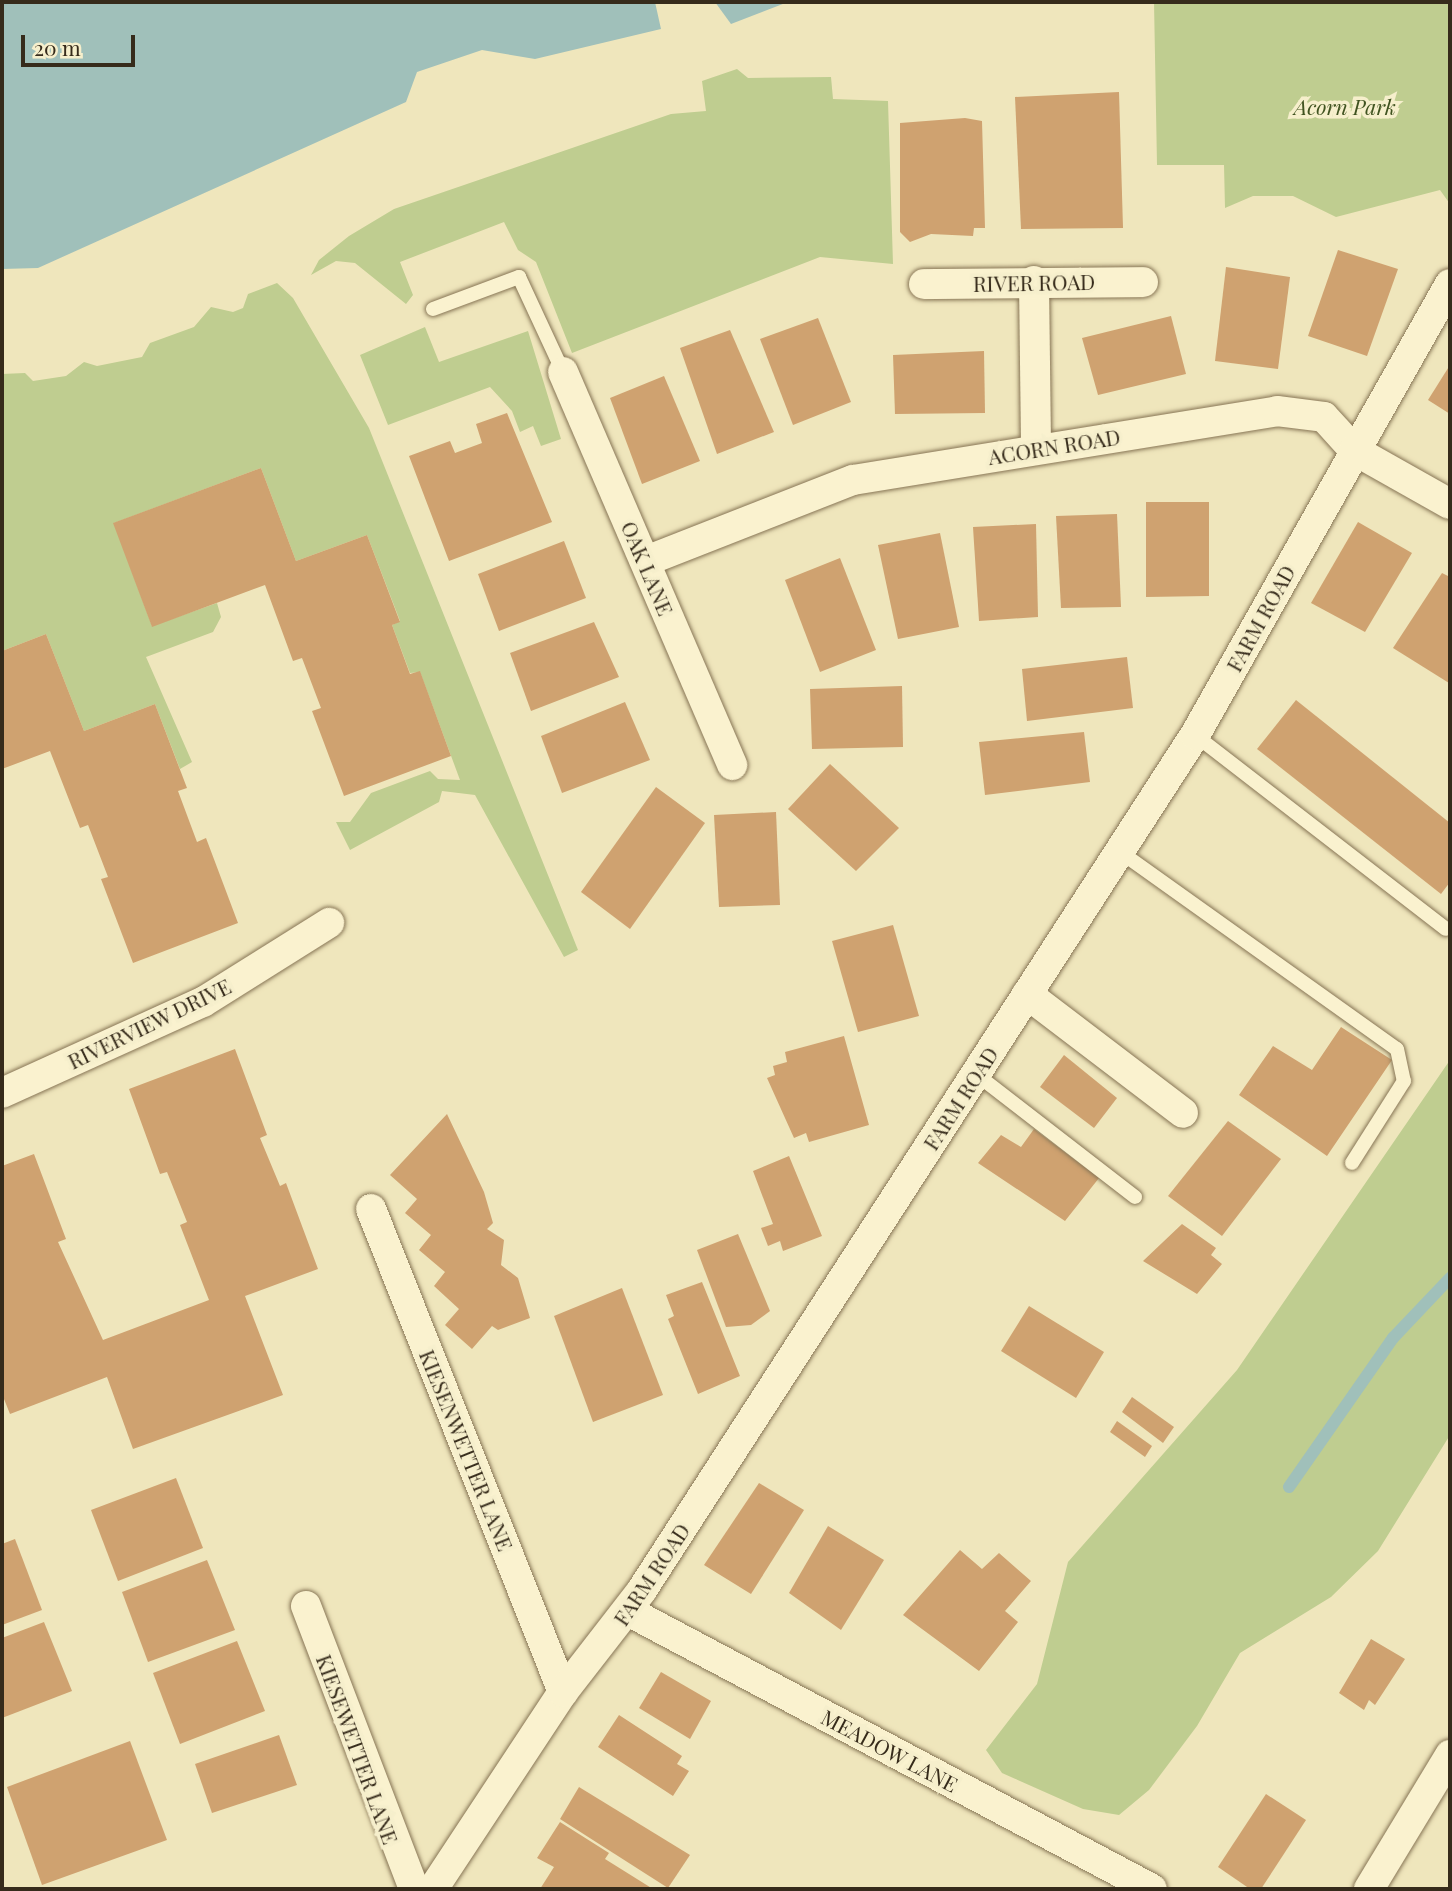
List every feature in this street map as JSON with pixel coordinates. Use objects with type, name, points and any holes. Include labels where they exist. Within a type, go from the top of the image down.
[{"type":"street","points":[[1034,281],[1036,447]]},
{"type":"street","name":"RIVER ROAD","points":[[924,284],[1143,282]]},
{"type":"street","name":"FARM ROAD","points":[[433,1889],[564,1692],[628,1611],[1195,735],[1450,284]]},
{"type":"street","name":"OAK LANE","points":[[563,372],[732,765]]},
{"type":"street","name":"ACORN ROAD","points":[[646,561],[853,480],[1036,447],[1277,411],[1324,417],[1354,450],[1450,503]]},
{"type":"street","name":"RIVERVIEW DRIVE","points":[[2,1093],[203,1002],[329,923]]},
{"type":"street","points":[[1027,994],[1183,1113]]},
{"type":"street","name":"KIESENWETTER LANE","points":[[371,1209],[564,1692]]},
{"type":"street","name":"KIESEWETTER LANE","points":[[306,1606],[414,1889]]},
{"type":"street","name":"MEADOW LANE","points":[[628,1611],[1152,1889]]},
{"type":"street","points":[[1369,1889],[1450,1755]]},
{"type":"lane","points":[[433,309],[519,277],[563,372]]},
{"type":"lane","points":[[1195,735],[1446,929]]},
{"type":"lane","points":[[1119,851],[1397,1049],[1404,1080],[1352,1163]]},
{"type":"lane","points":[[976,1074],[1135,1197]]},
{"type":"green space","name":"Acorn Park","points":[[1154,2],[1450,2],[1450,204],[1440,190],[1336,217],[1293,196],[1253,196],[1225,208],[1224,165],[1157,165]]},
{"type":"green space","points":[[737,69],[748,78],[831,77],[833,99],[888,101],[893,264],[820,257],[572,353],[536,262],[518,250],[504,222],[400,262],[413,295],[406,304],[355,263],[336,261],[311,275],[319,260],[349,236],[394,209],[671,114],[706,111],[702,81]]},
{"type":"green space","points":[[277,283],[293,298],[369,428],[578,950],[564,957],[475,795],[442,791],[439,802],[350,850],[336,822],[350,822],[371,793],[430,771],[438,779],[460,780],[420,672],[410,673],[392,625],[400,621],[367,535],[296,561],[261,468],[114,523],[152,626],[217,603],[221,617],[213,632],[146,657],[192,762],[180,769],[155,704],[84,731],[46,634],[2,651],[2,374],[25,373],[33,381],[66,376],[84,362],[97,366],[142,357],[150,343],[194,327],[211,307],[233,312],[243,308],[248,294]]},
{"type":"green space","points":[[425,327],[439,362],[528,331],[561,439],[541,446],[533,426],[520,432],[512,411],[490,387],[388,425],[360,355]]},
{"type":"green space","points":[[1450,1060],[1450,1435],[1378,1551],[1331,1597],[1240,1653],[1197,1726],[1149,1790],[1119,1815],[1083,1809],[1002,1773],[986,1750],[1037,1684],[1068,1562],[1237,1370]]},
{"type":"water","points":[[2,2],[655,2],[661,29],[535,59],[482,50],[417,72],[406,102],[38,268],[2,269]]},
{"type":"water","points":[[715,2],[788,2],[731,24]]},
{"type":"building","points":[[1119,92],[1123,228],[1021,229],[1015,97]]},
{"type":"building","points":[[965,118],[982,121],[985,228],[974,228],[973,236],[931,234],[910,242],[900,232],[900,123]]},
{"type":"building","points":[[1338,250],[1398,269],[1367,356],[1308,336]]},
{"type":"building","points":[[1226,267],[1290,277],[1278,369],[1215,361]]},
{"type":"building","points":[[1171,316],[1186,374],[1098,395],[1082,338]]},
{"type":"building","points":[[818,318],[851,402],[793,425],[760,339]]},
{"type":"building","points":[[730,330],[774,432],[717,454],[680,348]]},
{"type":"building","points":[[984,351],[985,413],[895,414],[893,355]]},
{"type":"building","points":[[1450,365],[1450,414],[1428,400]]},
{"type":"building","points":[[664,376],[700,461],[642,484],[610,398]]},
{"type":"building","points":[[507,413],[552,522],[449,561],[409,456],[450,441],[455,453],[482,443],[476,424]]},
{"type":"building","points":[[261,468],[296,561],[367,535],[400,622],[392,625],[410,674],[420,671],[451,756],[344,796],[312,711],[321,708],[302,658],[293,661],[265,585],[152,627],[113,523]]},
{"type":"building","points":[[1146,502],[1209,502],[1209,596],[1146,597]]},
{"type":"building","points":[[1117,514],[1121,607],[1061,608],[1056,516]]},
{"type":"building","points":[[1358,522],[1412,553],[1365,632],[1311,603]]},
{"type":"building","points":[[1036,524],[1038,617],[979,621],[973,527]]},
{"type":"building","points":[[940,533],[959,627],[898,639],[878,545]]},
{"type":"building","points":[[564,541],[586,598],[499,631],[478,574]]},
{"type":"building","points":[[840,558],[876,650],[820,672],[785,580]]},
{"type":"building","points":[[1442,573],[1450,577],[1449,683],[1393,648]]},
{"type":"building","points":[[594,622],[619,677],[531,711],[510,653]]},
{"type":"building","points":[[46,634],[84,731],[155,704],[187,788],[178,791],[197,842],[206,838],[238,923],[133,963],[101,879],[108,877],[88,825],[80,828],[50,751],[2,769],[2,651]]},
{"type":"building","points":[[1127,657],[1133,708],[1027,721],[1022,669]]},
{"type":"building","points":[[902,686],[903,747],[812,749],[810,689]]},
{"type":"building","points":[[1296,700],[1450,823],[1450,882],[1441,894],[1257,749]]},
{"type":"building","points":[[625,702],[650,760],[562,793],[541,736]]},
{"type":"building","points":[[1084,732],[1090,782],[985,795],[979,742]]},
{"type":"building","points":[[830,764],[899,828],[856,871],[788,809]]},
{"type":"building","points":[[656,787],[705,823],[630,929],[581,892]]},
{"type":"building","points":[[776,812],[780,905],[719,907],[714,815]]},
{"type":"building","points":[[893,925],[919,1016],[858,1032],[832,941]]},
{"type":"building","points":[[1341,1027],[1392,1060],[1327,1156],[1239,1095],[1273,1046],[1312,1070]]},
{"type":"building","points":[[844,1036],[869,1125],[809,1142],[806,1133],[794,1138],[767,1078],[775,1075],[773,1066],[787,1062],[785,1052]]},
{"type":"building","points":[[235,1049],[267,1135],[260,1138],[280,1186],[286,1183],[318,1269],[245,1296],[283,1395],[133,1449],[107,1377],[10,1414],[2,1394],[2,1166],[34,1154],[66,1239],[58,1242],[103,1340],[209,1300],[180,1225],[187,1222],[167,1172],[160,1174],[129,1089]]},
{"type":"building","points":[[1064,1055],[1117,1098],[1094,1128],[1040,1087]]},
{"type":"building","points":[[447,1114],[484,1192],[493,1223],[487,1229],[504,1240],[501,1265],[518,1278],[530,1318],[498,1330],[492,1326],[472,1349],[445,1325],[459,1309],[434,1286],[445,1272],[419,1250],[431,1235],[405,1213],[417,1199],[390,1175]]},
{"type":"building","points":[[1228,1121],[1281,1159],[1222,1236],[1168,1196]]},
{"type":"building","points":[[1034,1129],[1099,1178],[1065,1221],[978,1163],[1001,1135],[1021,1147]]},
{"type":"building","points":[[789,1156],[822,1236],[783,1251],[780,1241],[768,1246],[761,1228],[773,1224],[753,1171]]},
{"type":"building","points":[[1182,1224],[1216,1248],[1211,1255],[1222,1264],[1197,1294],[1143,1261]]},
{"type":"building","points":[[738,1234],[770,1311],[751,1325],[726,1327],[697,1250]]},
{"type":"building","points":[[702,1282],[740,1376],[698,1394],[668,1319],[674,1316],[666,1295]]},
{"type":"building","points":[[622,1288],[663,1395],[593,1422],[554,1316]]},
{"type":"building","points":[[1029,1306],[1104,1352],[1076,1398],[1001,1351]]},
{"type":"building","points":[[1132,1397],[1174,1427],[1163,1443],[1122,1412]]},
{"type":"building","points":[[1117,1421],[1152,1446],[1145,1457],[1110,1432]]},
{"type":"building","points":[[176,1478],[203,1548],[118,1581],[91,1510]]},
{"type":"building","points":[[759,1483],[804,1510],[751,1594],[704,1565]]},
{"type":"building","points":[[828,1526],[884,1560],[841,1630],[789,1593]]},
{"type":"building","points":[[15,1539],[42,1610],[2,1625],[2,1544]]},
{"type":"building","points":[[960,1550],[982,1569],[999,1553],[1031,1581],[1005,1611],[1018,1622],[979,1671],[903,1615]]},
{"type":"building","points":[[207,1560],[235,1630],[148,1662],[122,1592]]},
{"type":"building","points":[[44,1622],[72,1691],[2,1718],[2,1638]]},
{"type":"building","points":[[1371,1639],[1405,1659],[1375,1705],[1369,1700],[1364,1710],[1339,1693]]},
{"type":"building","points":[[237,1641],[265,1711],[180,1744],[153,1673]]},
{"type":"building","points":[[661,1672],[711,1701],[690,1739],[639,1708]]},
{"type":"building","points":[[619,1715],[682,1756],[677,1764],[689,1771],[673,1796],[598,1747]]},
{"type":"building","points":[[279,1735],[297,1785],[212,1813],[195,1764]]},
{"type":"building","points":[[130,1741],[167,1840],[42,1885],[7,1787]]},
{"type":"building","points":[[579,1787],[690,1855],[668,1888],[560,1819]]},
{"type":"building","points":[[1266,1794],[1306,1820],[1261,1889],[1250,1889],[1218,1867]]},
{"type":"building","points":[[560,1822],[609,1853],[605,1859],[653,1889],[540,1889],[554,1867],[537,1858]]},
{"type":"waterway","points":[[1289,1487],[1393,1338],[1450,1278]]}]
